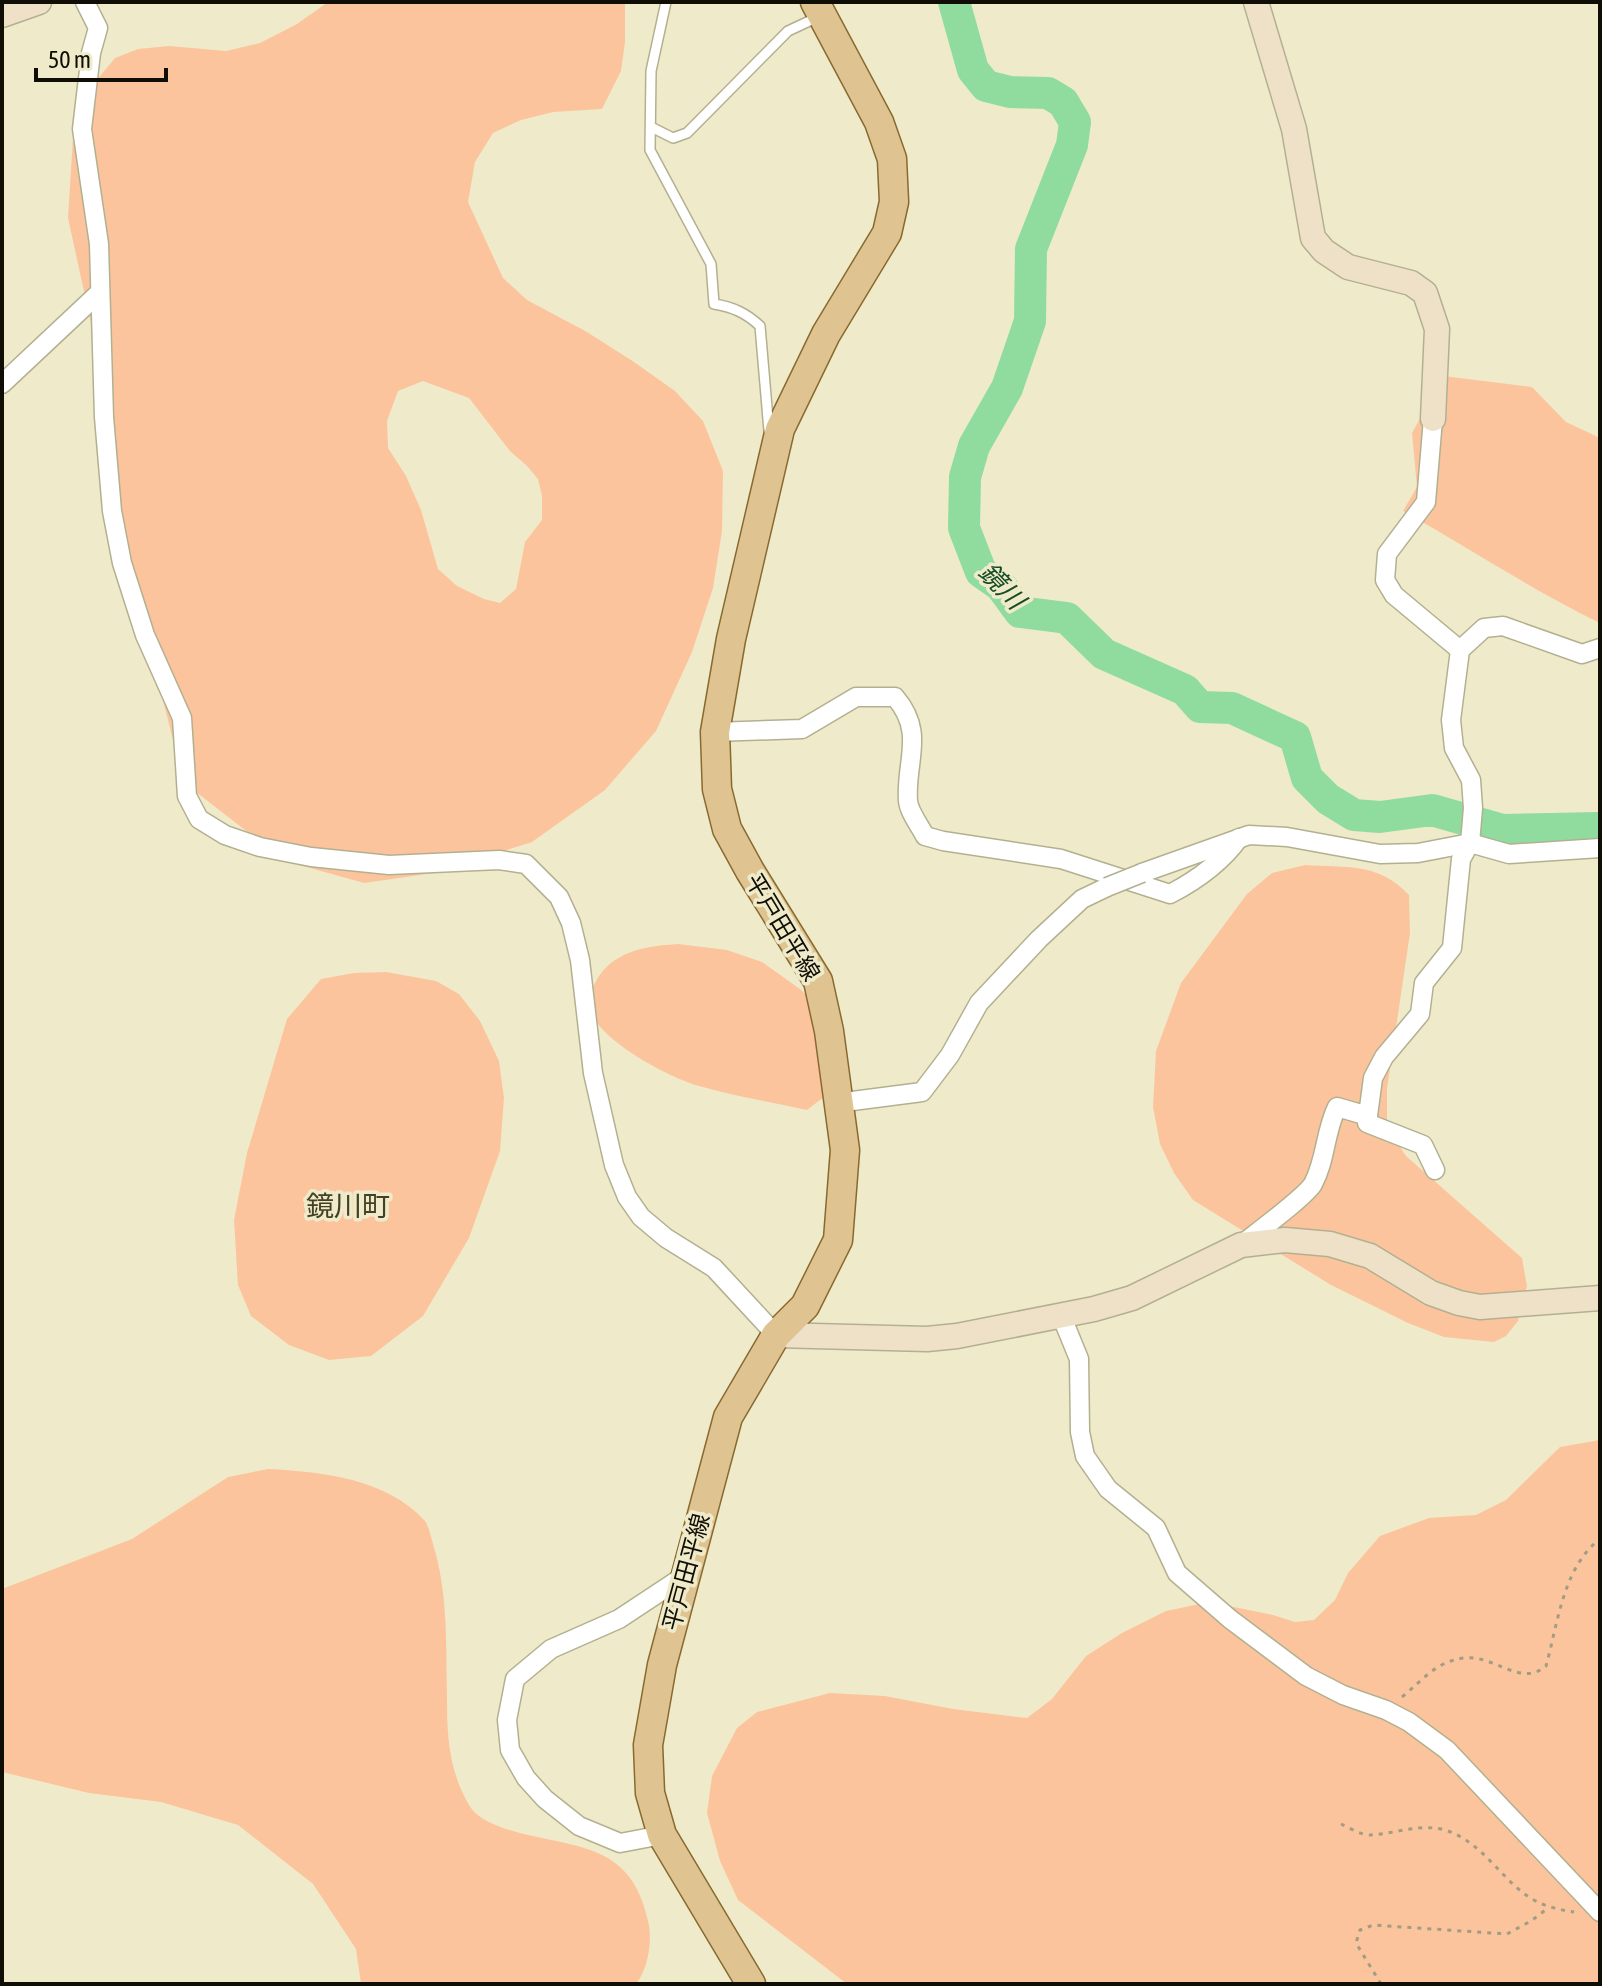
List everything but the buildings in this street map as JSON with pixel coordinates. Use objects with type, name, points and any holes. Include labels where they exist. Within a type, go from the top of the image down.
[{"type":"main road","name":"平戸田平線","points":[[751,1984],[662,1835],[650,1793],[648,1745],[662,1665],[728,1417],[776,1335],[805,1306],[838,1240],[845,1150],[829,1031],[818,981],[727,829],[717,789],[715,732],[731,639],[780,429],[826,334],[887,233],[894,202],[892,159],[879,122],[818,9]]},
{"type":"street","points":[[2,15],[39,2]]},
{"type":"street","points":[[85,2],[98,28],[91,53],[82,129],[99,244],[104,417],[112,511],[122,563],[145,635],[182,718],[187,796],[199,819],[225,835],[260,847],[311,857],[389,865],[499,860],[526,864],[559,897],[571,923],[580,960],[593,1073],[614,1165],[627,1197],[641,1217],[666,1238],[714,1268],[776,1335],[927,1339],[1061,1315],[1132,1298],[1241,1245],[1312,1186],[1327,1143],[1329,1123],[1337,1107],[1368,1116]]},
{"type":"street","points":[[1256,2],[1294,129],[1313,238],[1324,251],[1348,267],[1411,283],[1425,293],[1437,329],[1426,502],[1387,554],[1385,580],[1394,595],[1460,650]]},
{"type":"street","points":[[2,384],[100,292]]},
{"type":"street","points":[[1435,1170],[1423,1145],[1367,1123],[1373,1078],[1384,1057],[1420,1014],[1424,983],[1452,948],[1461,859],[1470,843],[1473,808],[1471,780],[1454,748],[1451,720],[1460,650],[1484,628],[1503,626],[1582,654],[1600,648]]},
{"type":"street","points":[[715,732],[802,729],[856,697],[895,697],[906,710],[913,737],[908,804],[925,836],[1061,859],[1170,894],[1196,881],[1228,853],[1239,838]]},
{"type":"street","points":[[837,1103],[922,1092],[950,1055],[979,1003],[1039,939],[1082,899],[1142,873],[1239,838],[1249,835],[1287,837],[1380,854],[1418,853],[1470,843],[1509,854],[1600,848]]},
{"type":"street","points":[[1241,1245],[1285,1240],[1330,1244],[1370,1256],[1431,1293],[1480,1307],[1600,1298]]},
{"type":"street","points":[[1061,1315],[1079,1359],[1080,1432],[1085,1456],[1108,1489],[1156,1528],[1177,1573],[1230,1619],[1306,1676],[1409,1722],[1447,1750],[1598,1910]]},
{"type":"street","points":[[662,1835],[620,1843],[579,1826],[545,1799],[526,1778],[510,1750],[507,1720],[515,1679],[551,1649],[619,1619],[684,1576]]},
{"type":"lane","points":[[666,2],[651,71],[650,150],[711,264],[714,304],[733,307],[760,326],[772,466]]},
{"type":"lane","points":[[651,127],[673,138],[687,133],[788,31],[818,9]]},
{"type":"path","points":[[1386,1710],[1421,1682],[1433,1668],[1466,1658],[1499,1665],[1521,1675],[1537,1674],[1546,1666],[1575,1566],[1588,1548],[1600,1539]]},
{"type":"path","points":[[1341,1824],[1367,1835],[1422,1827],[1446,1830],[1499,1867],[1523,1893],[1548,1908],[1584,1914],[1598,1910]]},
{"type":"path","points":[[1381,1984],[1356,1943],[1360,1930],[1373,1925],[1507,1934],[1548,1908]]},
{"type":"shaded area","points":[[328,2],[625,2],[621,71],[602,109],[553,112],[521,120],[493,133],[475,162],[468,202],[503,278],[527,300],[587,332],[675,391],[703,421],[723,471],[722,531],[713,588],[692,652],[656,731],[605,790],[532,842],[434,873],[364,883],[285,861],[196,792],[177,756],[140,608],[108,446],[97,351],[68,218],[75,106],[115,58],[138,49],[169,46],[226,51],[260,43],[297,24]],"holes":[[[423,381],[469,398],[510,451],[538,479],[542,496],[542,520],[525,542],[516,589],[500,603],[457,586],[438,569],[421,510],[406,476],[388,448],[387,421],[398,391]]]},
{"type":"shaded area","points":[[1443,376],[1532,387],[1566,422],[1600,438],[1600,623],[1403,511],[1417,487],[1412,433]]},
{"type":"shaded area","points":[[1305,865],[1374,872],[1397,884],[1409,895],[1410,933],[1387,1089],[1387,1127],[1406,1156],[1522,1258],[1527,1286],[1518,1321],[1506,1336],[1494,1342],[1444,1337],[1331,1285],[1193,1200],[1174,1173],[1160,1144],[1153,1107],[1156,1051],[1181,983],[1247,894],[1272,873]]},
{"type":"shaded area","points":[[678,944],[727,950],[762,962],[800,989],[828,1017],[837,1087],[807,1110],[753,1099],[712,1090],[669,1074],[615,1041],[591,1014],[588,1000],[602,972],[630,952]]},
{"type":"shaded area","points":[[386,972],[436,981],[459,994],[480,1021],[499,1061],[504,1098],[500,1151],[469,1238],[423,1316],[371,1356],[329,1360],[289,1345],[251,1316],[238,1285],[234,1220],[247,1153],[287,1019],[321,979],[354,973]]},
{"type":"shaded area","points":[[1600,1440],[1600,1984],[847,1984],[738,1900],[720,1861],[707,1813],[712,1776],[737,1728],[757,1712],[830,1693],[885,1696],[953,1709],[1027,1718],[1052,1699],[1086,1656],[1166,1611],[1209,1602],[1295,1622],[1314,1620],[1335,1600],[1348,1573],[1380,1536],[1429,1518],[1476,1515],[1506,1500],[1560,1447]]},
{"type":"shaded area","points":[[268,1469],[331,1475],[372,1486],[392,1495],[425,1521],[441,1581],[448,1737],[462,1792],[472,1809],[488,1822],[594,1851],[612,1860],[627,1874],[639,1894],[649,1929],[650,1945],[646,1962],[636,1984],[361,1984],[356,1949],[313,1884],[238,1825],[161,1802],[89,1793],[2,1772],[2,1589],[132,1539],[228,1477]]},
{"type":"waterway","name":"鏡川","points":[[954,2],[973,70],[986,86],[1010,92],[1048,93],[1063,102],[1075,122],[1072,145],[1031,249],[1030,321],[1007,388],[974,446],[965,477],[964,528],[981,572],[1001,586],[1020,612],[1067,618],[1104,654],[1185,690],[1200,707],[1232,708],[1295,737],[1307,778],[1328,799],[1354,815],[1380,817],[1432,810],[1502,830],[1600,828]]},
{"type":"district","name":"鏡川町","points":[[348,1206]]}]
